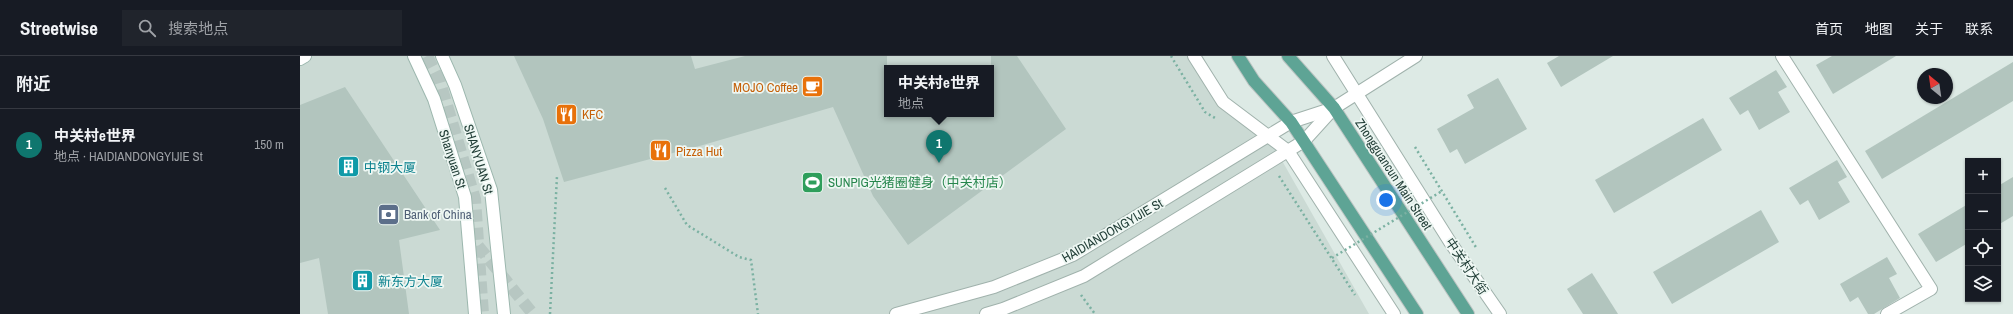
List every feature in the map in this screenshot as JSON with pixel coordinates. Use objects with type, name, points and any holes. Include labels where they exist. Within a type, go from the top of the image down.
[{"type":"main road","points":[[1238,56],[1254,81],[1291,122],[1417,314]]},
{"type":"main road","name":"Zhongguancun Main Street","points":[[1288,56],[1334,108],[1468,314]]},
{"type":"street","points":[[300,59],[305,56]]},
{"type":"street","name":"Shanyuan St","points":[[414,56],[434,99],[465,197],[475,314]]},
{"type":"street","name":"SHANYUAN St","points":[[442,56],[455,85],[491,190],[504,314]]},
{"type":"street","points":[[1194,56],[1223,102],[1288,150],[1394,314]]},
{"type":"street","name":"中关村大街","points":[[1333,56],[1450,242],[1500,314]]},
{"type":"street","points":[[1334,108],[1416,56]]},
{"type":"street","points":[[1782,56],[1931,289],[1888,314]]},
{"type":"street","name":"HAIDIANDONGYIJIE St","points":[[896,314],[994,287],[1073,255],[1291,122],[1334,108]]},
{"type":"street","name":"HAIDIANDONGYIJIE St","points":[[986,314],[1003,309],[1084,276],[1304,141],[1334,108]]},
{"type":"path","points":[[1415,146],[1478,249]]},
{"type":"path","points":[[550,314],[557,176]]},
{"type":"path","points":[[1279,176],[1355,295]]},
{"type":"path","points":[[665,188],[687,225],[739,257],[751,260],[758,314]]},
{"type":"path","points":[[1332,258],[1442,191]]},
{"type":"path","points":[[1072,281],[1094,314]]},
{"type":"shaded area","points":[[300,56],[1193,56],[1223,102],[1268,136],[1369,314],[300,314]]},
{"type":"building","points":[[514,56],[691,56],[695,69],[745,56],[887,56],[887,65],[884,65],[884,117],[994,117],[994,65],[991,65],[991,56],[1017,56],[1066,129],[908,245],[873,196],[833,107],[703,145],[564,182],[543,119]]},
{"type":"building","points":[[1559,56],[1613,56],[1561,87],[1547,63]]},
{"type":"building","points":[[1832,56],[1896,56],[1833,94],[1816,65]]},
{"type":"building","points":[[2013,62],[2013,101],[1882,179],[1865,151],[1943,104],[1953,104],[1953,98]]},
{"type":"building","points":[[1776,70],[1787,87],[1778,92],[1790,112],[1759,130],[1748,110],[1740,115],[1729,98]]},
{"type":"building","points":[[1498,78],[1527,129],[1465,164],[1457,149],[1450,153],[1437,129],[1474,108],[1467,95]]},
{"type":"building","name":"中钢大厦","points":[[345,87],[440,230],[399,240],[409,314],[328,314],[319,258],[300,263],[300,105]]},
{"type":"building","points":[[1703,118],[1722,150],[1614,213],[1595,180]]},
{"type":"building","points":[[1837,160],[1847,177],[1838,182],[1850,202],[1819,220],[1808,200],[1800,205],[1789,188]]},
{"type":"building","points":[[2013,177],[2013,216],[2001,223],[2001,194],[2001,184]]},
{"type":"building","points":[[1965,206],[1965,245],[1936,262],[1918,234]]},
{"type":"building","points":[[1761,210],[1779,242],[1672,304],[1653,272]]},
{"type":"building","points":[[1887,257],[1897,274],[1889,278],[1900,298],[1874,314],[1868,314],[1858,297],[1850,302],[1840,284]]},
{"type":"building","points":[[1592,273],[1618,314],[1583,314],[1567,289]]},
{"type":"tunnel","points":[[427,56],[440,82],[475,199],[483,314]]},
{"type":"tunnel","points":[[478,246],[533,314]]},
{"type":"place","name":"MOJO Coffee","points":[[813,87]]},
{"type":"place","name":"KFC","points":[[567,114]]},
{"type":"place","name":"Pizza Hut","points":[[660,151]]},
{"type":"place","name":"中关村e世界","points":[[939,163]]},
{"type":"place","name":"中钢大厦","points":[[349,167]]},
{"type":"place","name":"SUNPIG光猪圈健身（中关村店）","points":[[813,182]]},
{"type":"place","name":"Bank of China","points":[[389,214]]},
{"type":"place","name":"新东方大厦","points":[[363,281]]}]
